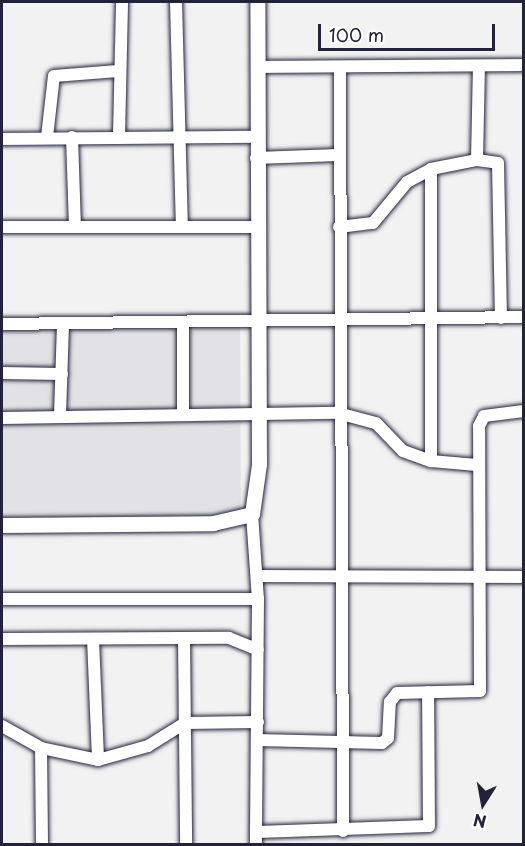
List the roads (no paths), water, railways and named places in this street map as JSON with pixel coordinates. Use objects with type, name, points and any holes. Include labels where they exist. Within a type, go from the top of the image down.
[{"type":"main road","points":[[2,525],[213,523],[252,514],[258,490],[257,2]]},
{"type":"street","points":[[119,136],[118,71],[122,2]]},
{"type":"street","points":[[176,2],[177,138],[182,226]]},
{"type":"street","points":[[257,67],[524,65]]},
{"type":"street","points":[[477,160],[479,66]]},
{"type":"street","points":[[340,68],[338,413],[343,831]]},
{"type":"street","points":[[47,137],[54,75],[118,71]]},
{"type":"street","points":[[2,139],[119,136],[256,137]]},
{"type":"street","points":[[72,137],[75,226]]},
{"type":"street","points":[[256,158],[338,155]]},
{"type":"street","points":[[339,227],[373,223],[407,182],[431,169],[490,159],[501,171],[501,318]]},
{"type":"street","points":[[431,169],[428,319],[431,461]]},
{"type":"street","points":[[2,227],[256,226]]},
{"type":"street","points":[[2,324],[63,326],[257,320],[524,317]]},
{"type":"street","points":[[183,323],[183,414]]},
{"type":"street","points":[[60,415],[63,326]]},
{"type":"street","points":[[2,373],[62,374]]},
{"type":"street","points":[[257,740],[342,744],[382,742],[390,730],[392,696],[428,692],[480,691],[482,577],[477,465],[484,416],[524,411]]},
{"type":"street","points":[[2,418],[258,412],[338,413],[376,423],[403,451],[431,461],[477,465]]},
{"type":"street","points":[[252,514],[258,576],[256,838],[343,831],[423,829],[431,823],[428,692]]},
{"type":"street","points":[[258,576],[524,577]]},
{"type":"street","points":[[2,599],[258,599]]},
{"type":"street","points":[[2,639],[230,638],[258,650]]},
{"type":"street","points":[[93,639],[98,760]]},
{"type":"street","points":[[183,639],[186,844]]},
{"type":"street","points":[[2,726],[41,748],[98,760],[148,746],[185,723],[258,722]]},
{"type":"street","points":[[41,748],[42,844]]}]
